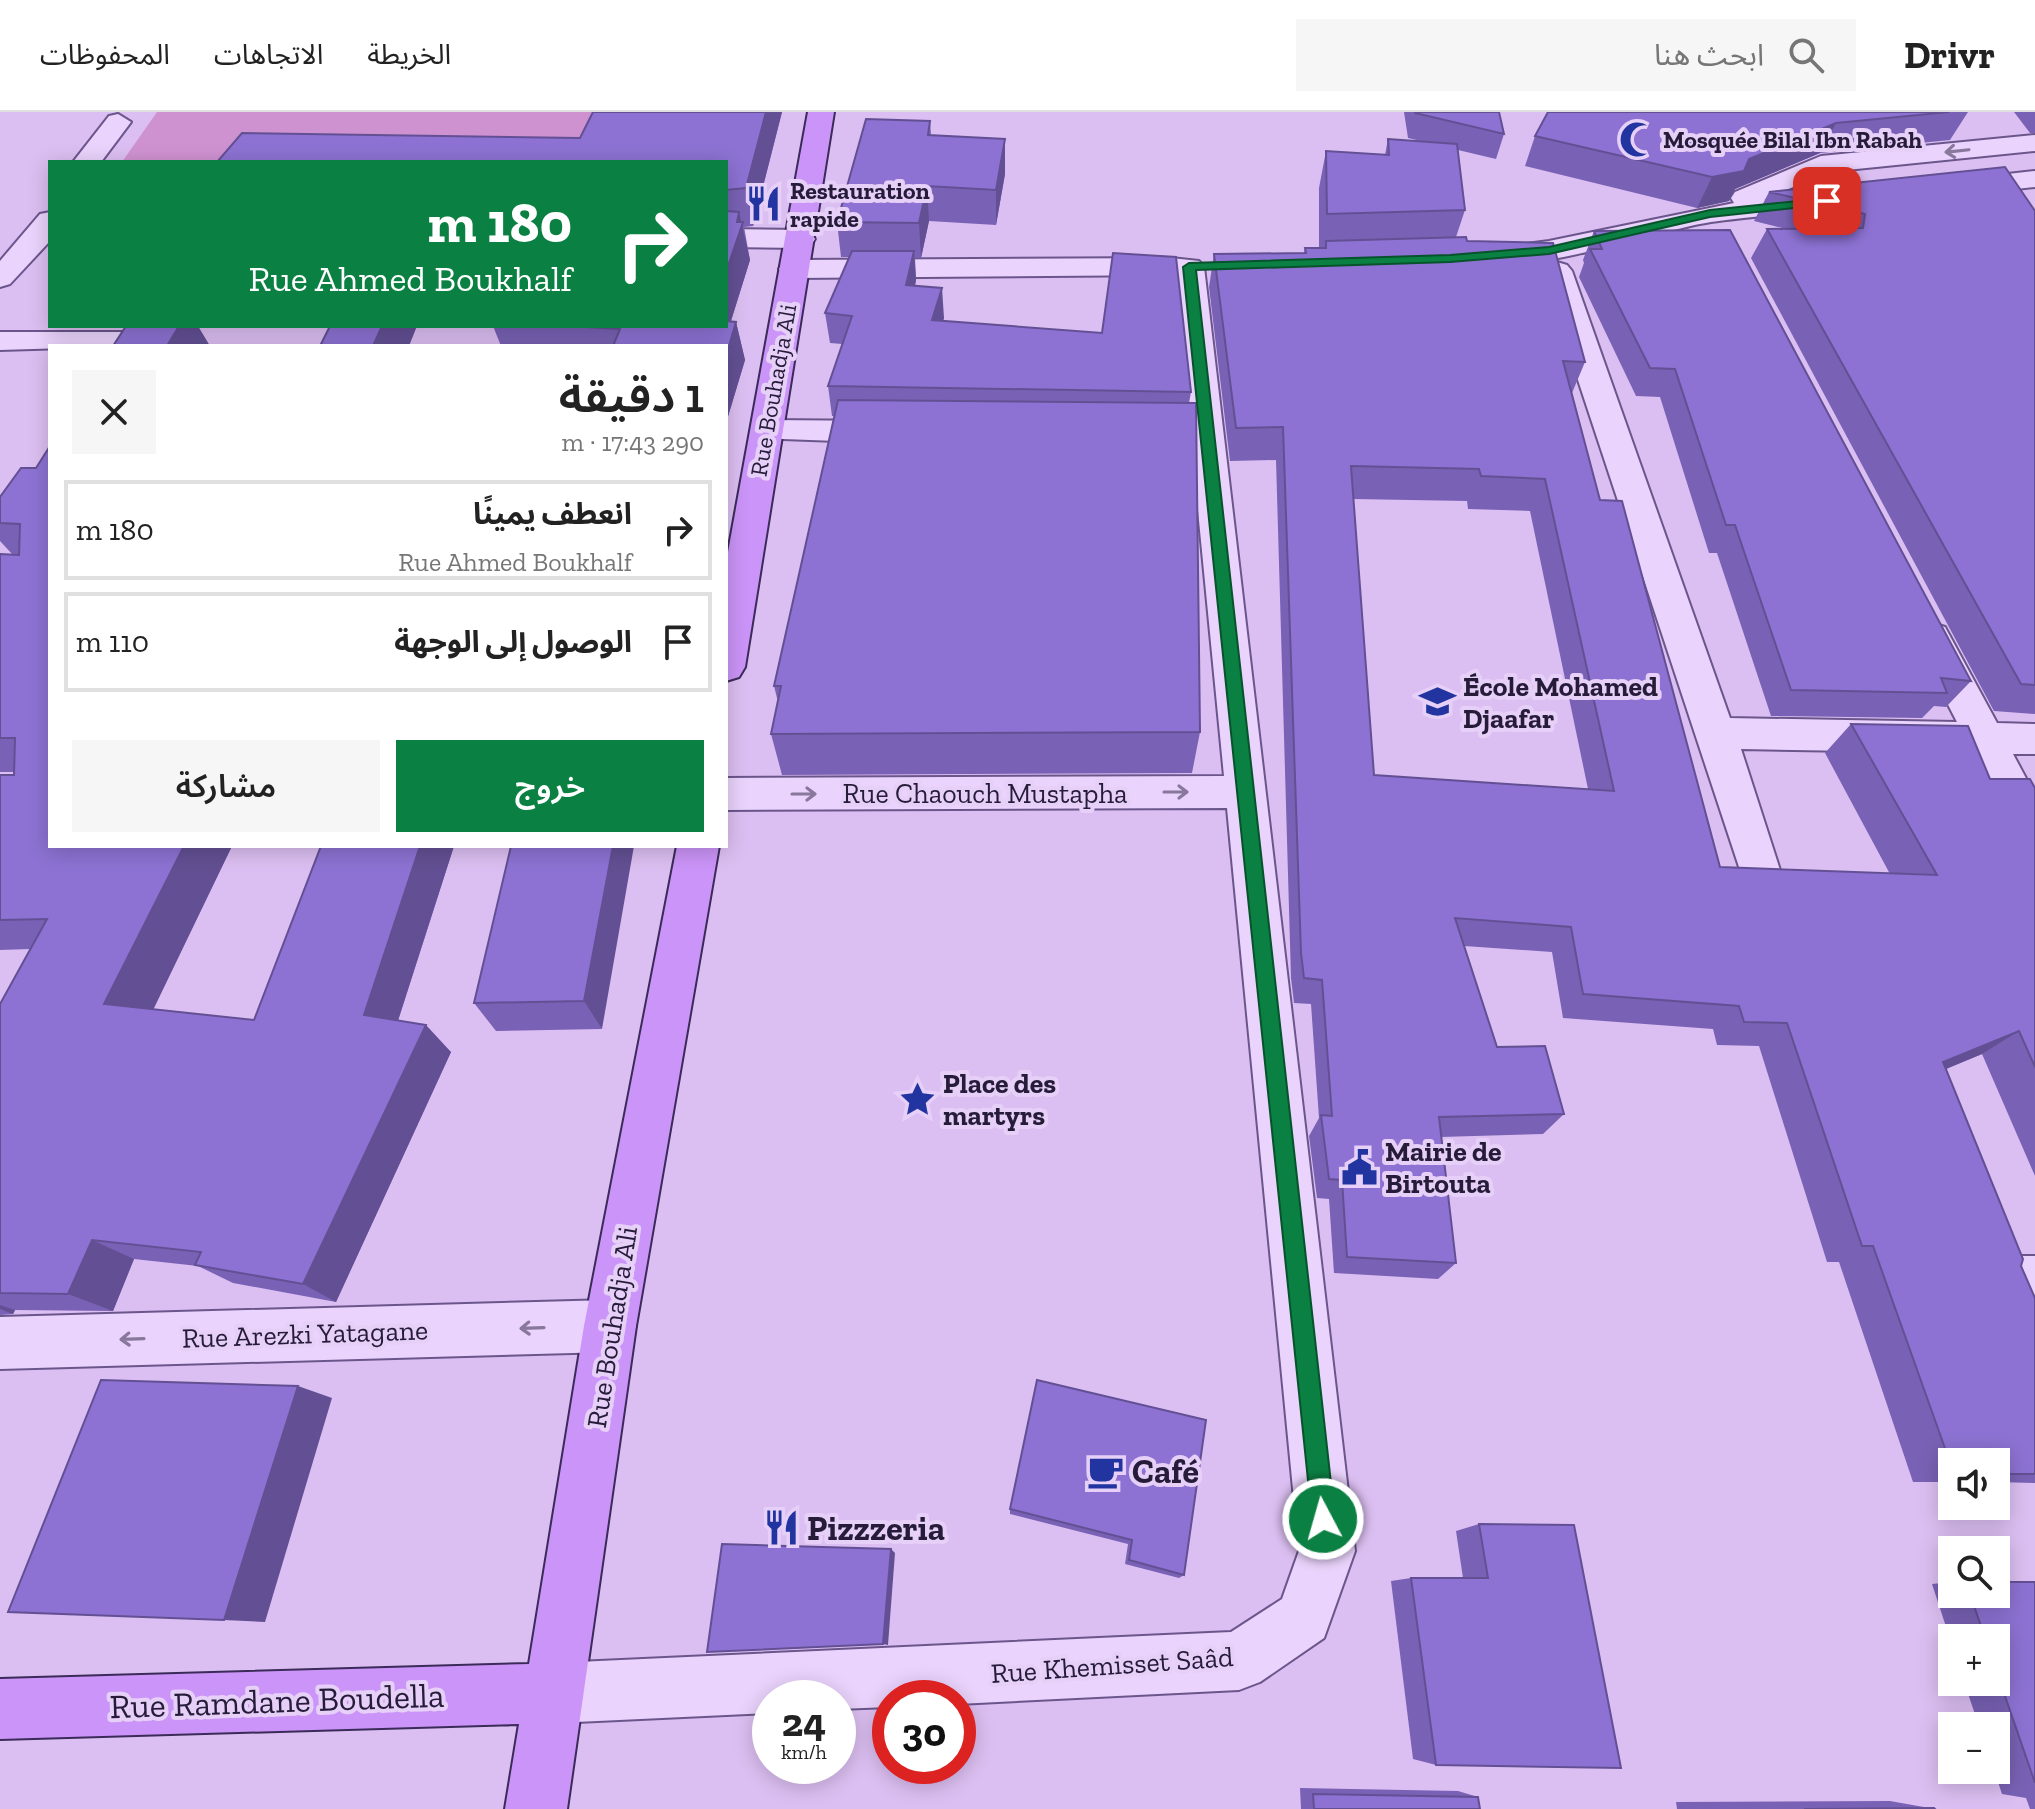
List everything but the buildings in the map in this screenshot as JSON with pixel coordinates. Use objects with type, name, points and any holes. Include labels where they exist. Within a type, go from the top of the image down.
[{"type":"main road","name":"Rue Bouhadja Ali","points":[[728,637],[731,591],[767,431],[821,112]]},
{"type":"main road","name":"Rue Bouhadja Ali","points":[[536,1809],[610,1326],[698,848]]},
{"type":"main road","name":"Rue Ramdane Boudella","points":[[0,1709],[555,1693]]},
{"type":"street","points":[[89,160],[118,122]]},
{"type":"street","points":[[1717,228],[1821,164],[2035,143]]},
{"type":"street","points":[[1926,191],[2035,179]]},
{"type":"street","points":[[2003,183],[2027,213]]},
{"type":"street","points":[[1464,257],[1549,250],[1717,228],[1849,199]]},
{"type":"street","points":[[0,278],[34,243],[48,223]]},
{"type":"street","points":[[728,238],[797,254]]},
{"type":"street","points":[[1549,250],[1716,733],[1760,873]]},
{"type":"street","name":"Rue Khemisset Saâd","points":[[555,1693],[1239,1661],[1304,1618],[1327,1551],[1244,792],[1190,435],[1205,266],[797,254]]},
{"type":"street","points":[[0,341],[123,338]]},
{"type":"street","points":[[767,431],[924,433]]},
{"type":"street","points":[[1920,614],[2035,834]]},
{"type":"street","points":[[1716,733],[2035,739]]},
{"type":"street","name":"Rue Chaouch Mustapha","points":[[728,794],[1244,792]]},
{"type":"street","points":[[2035,1281],[2008,1281],[2035,1344]]},
{"type":"street","name":"Rue Arezki Yatagane","points":[[0,1343],[610,1326]]},
{"type":"shaded area","points":[[157,112],[631,112],[562,160],[123,160]]},
{"type":"place","name":"Mosquée Bilal Ibn Rabah","points":[[1637,139]]},
{"type":"place","name":"Restauration rapide","points":[[764,204]]},
{"type":"place","name":"École Mohamed Djaafar","points":[[1437,702]]},
{"type":"place","name":"Place des martyrs","points":[[917,1099]]},
{"type":"place","name":"Mairie de Birtouta","points":[[1359,1167]]},
{"type":"place","name":"Café","points":[[1106,1471]]},
{"type":"place","name":"Pizzzeria","points":[[781,1528]]},
{"type":"route","points":[[1323,1519],[1189,267],[1450,259],[1549,250],[1710,214],[1827,201]]}]
